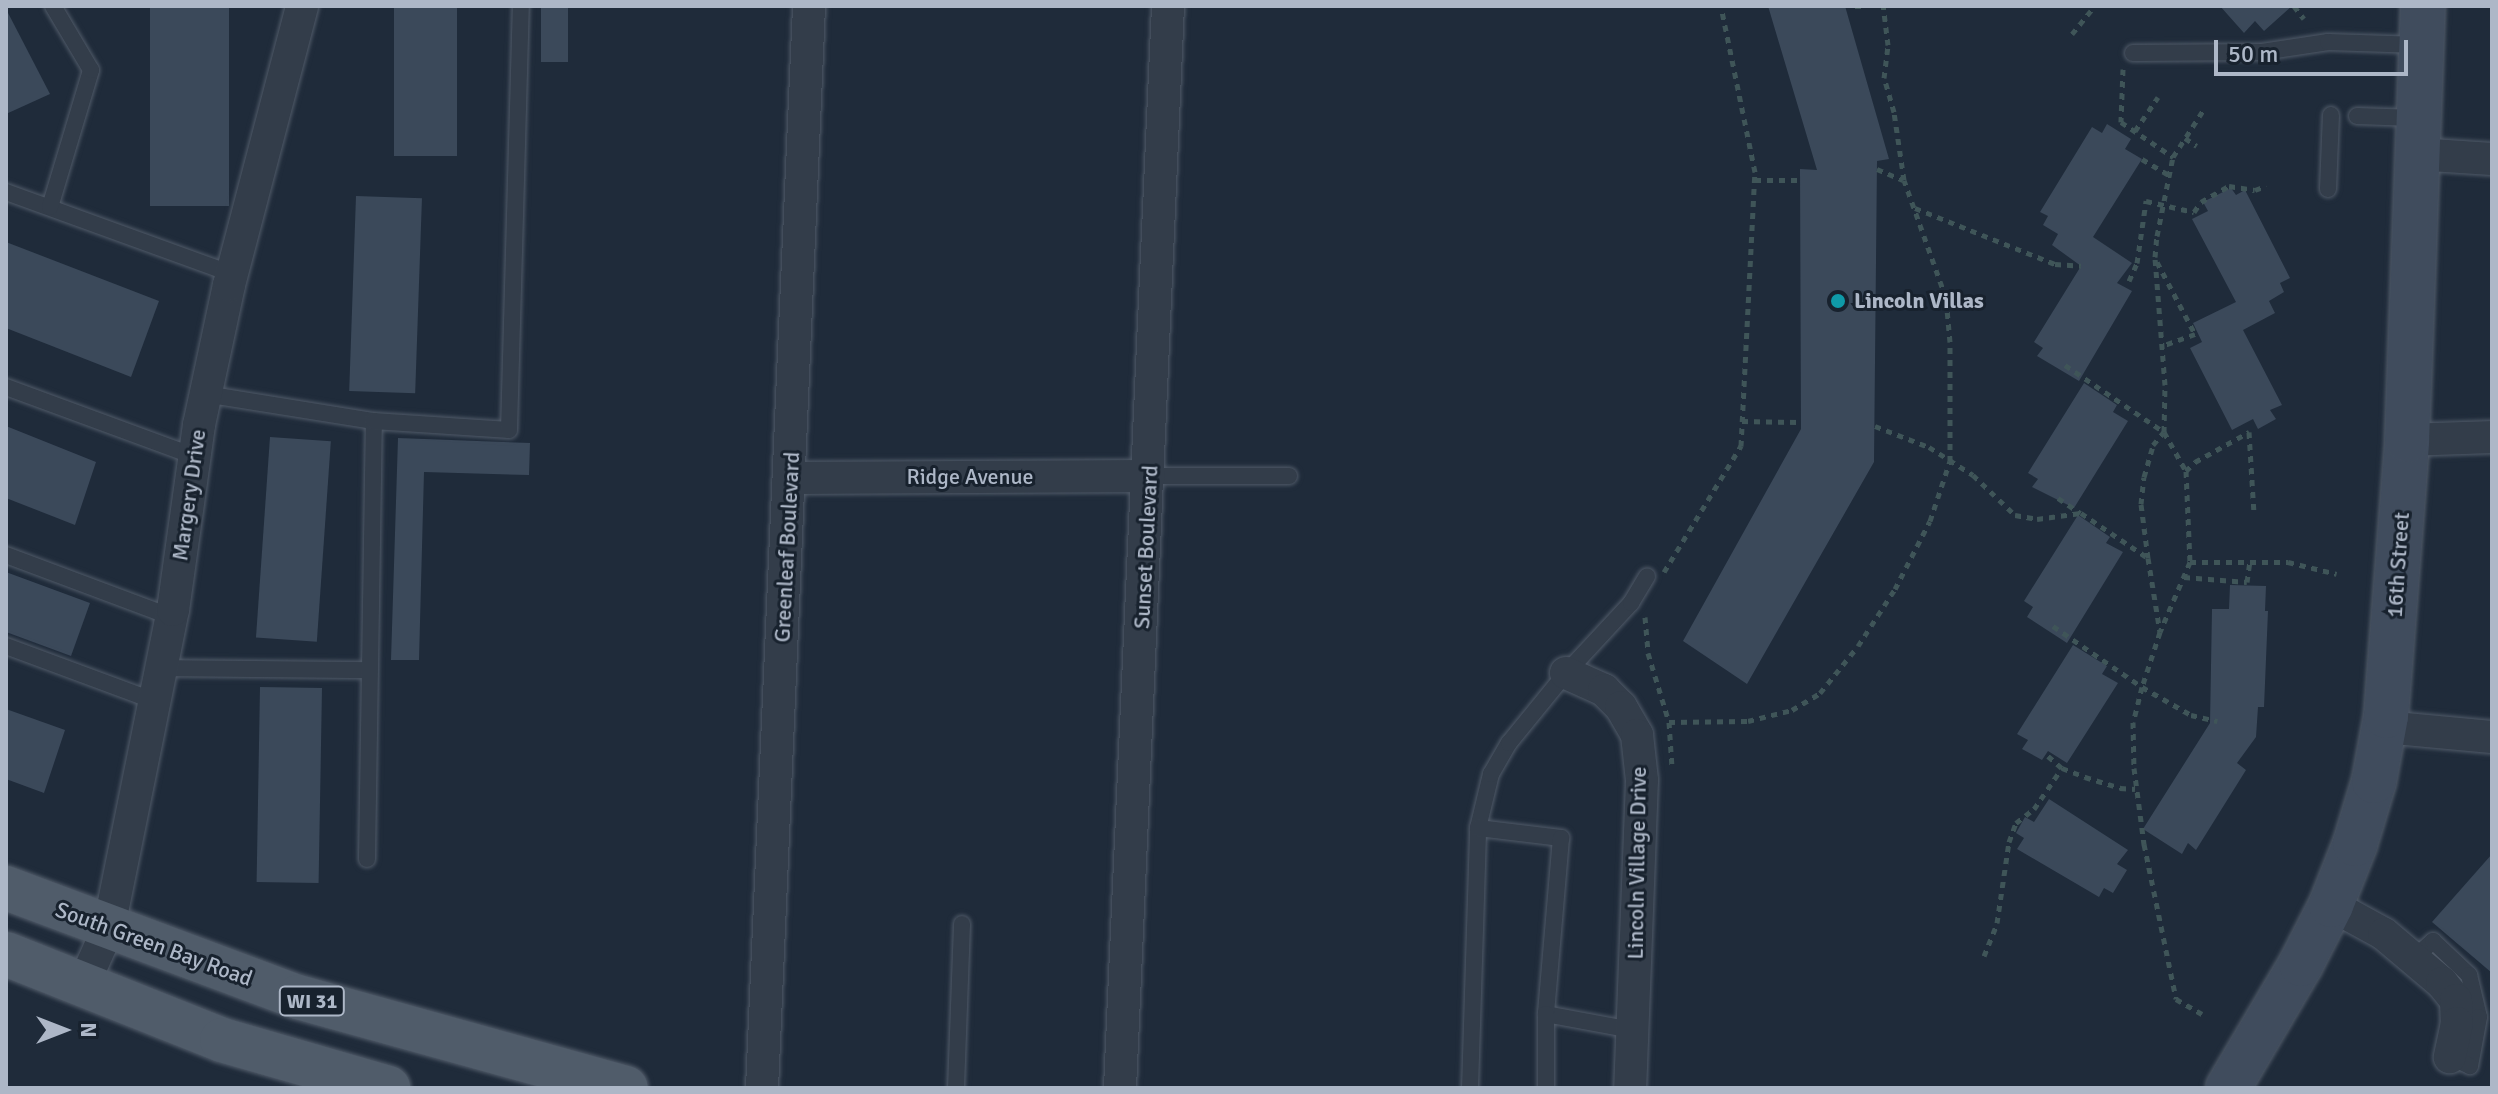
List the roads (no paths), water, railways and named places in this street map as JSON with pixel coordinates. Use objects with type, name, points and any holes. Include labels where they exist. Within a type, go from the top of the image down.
[{"type":"main road","name":"South Green Bay Road","points":[[6,888],[298,997],[600,1085]]},
{"type":"main road","points":[[6,954],[222,1040],[388,1088]]},
{"type":"street","name":"Margery Drive","points":[[83,985],[109,927],[172,617],[205,394],[232,274],[302,6]]},
{"type":"street","name":"Greenleaf Boulevard","points":[[762,1088],[809,6]]},
{"type":"street","name":"Sunset Boulevard","points":[[1120,1088],[1168,6]]},
{"type":"street","name":"16th Street","points":[[2228,1088],[2301,964],[2331,905],[2355,844],[2374,781],[2384,727],[2407,440],[2422,26]]},
{"type":"street","points":[[2417,136],[2492,159]]},
{"type":"street","points":[[2407,440],[2492,437]]},
{"type":"street","name":"Ridge Avenue","points":[[790,478],[1149,476]]},
{"type":"street","name":"Lincoln Village Drive","points":[[1566,673],[1604,690],[1621,707],[1637,735],[1642,780],[1630,1088]]},
{"type":"street","points":[[2384,727],[2492,737]]},
{"type":"street","points":[[2331,905],[2384,934],[2456,1000],[2457,1023],[2450,1057]]},
{"type":"lane","points":[[50,207],[91,70],[53,6]]},
{"type":"lane","points":[[205,394],[374,421],[509,430],[521,6]]},
{"type":"lane","points":[[2128,60],[2262,52],[2422,26]]},
{"type":"lane","points":[[2328,189],[2331,115]]},
{"type":"lane","points":[[2357,116],[2417,136]]},
{"type":"lane","points":[[6,192],[232,274]]},
{"type":"lane","points":[[6,387],[194,456]]},
{"type":"lane","points":[[367,859],[374,421]]},
{"type":"lane","points":[[1149,476],[1289,476]]},
{"type":"lane","points":[[6,555],[172,617]]},
{"type":"lane","points":[[1470,1088],[1478,828],[1491,774],[1509,743],[1566,673],[1653,578]]},
{"type":"lane","points":[[6,646],[155,701]]},
{"type":"lane","points":[[162,668],[369,670]]},
{"type":"lane","points":[[1478,828],[1561,838],[1546,1014],[1546,1088]]},
{"type":"lane","points":[[956,1088],[962,924]]},
{"type":"lane","points":[[1546,1014],[1632,1030]]},
{"type":"place","name":"Lincoln Villas","points":[[1838,301]]}]
